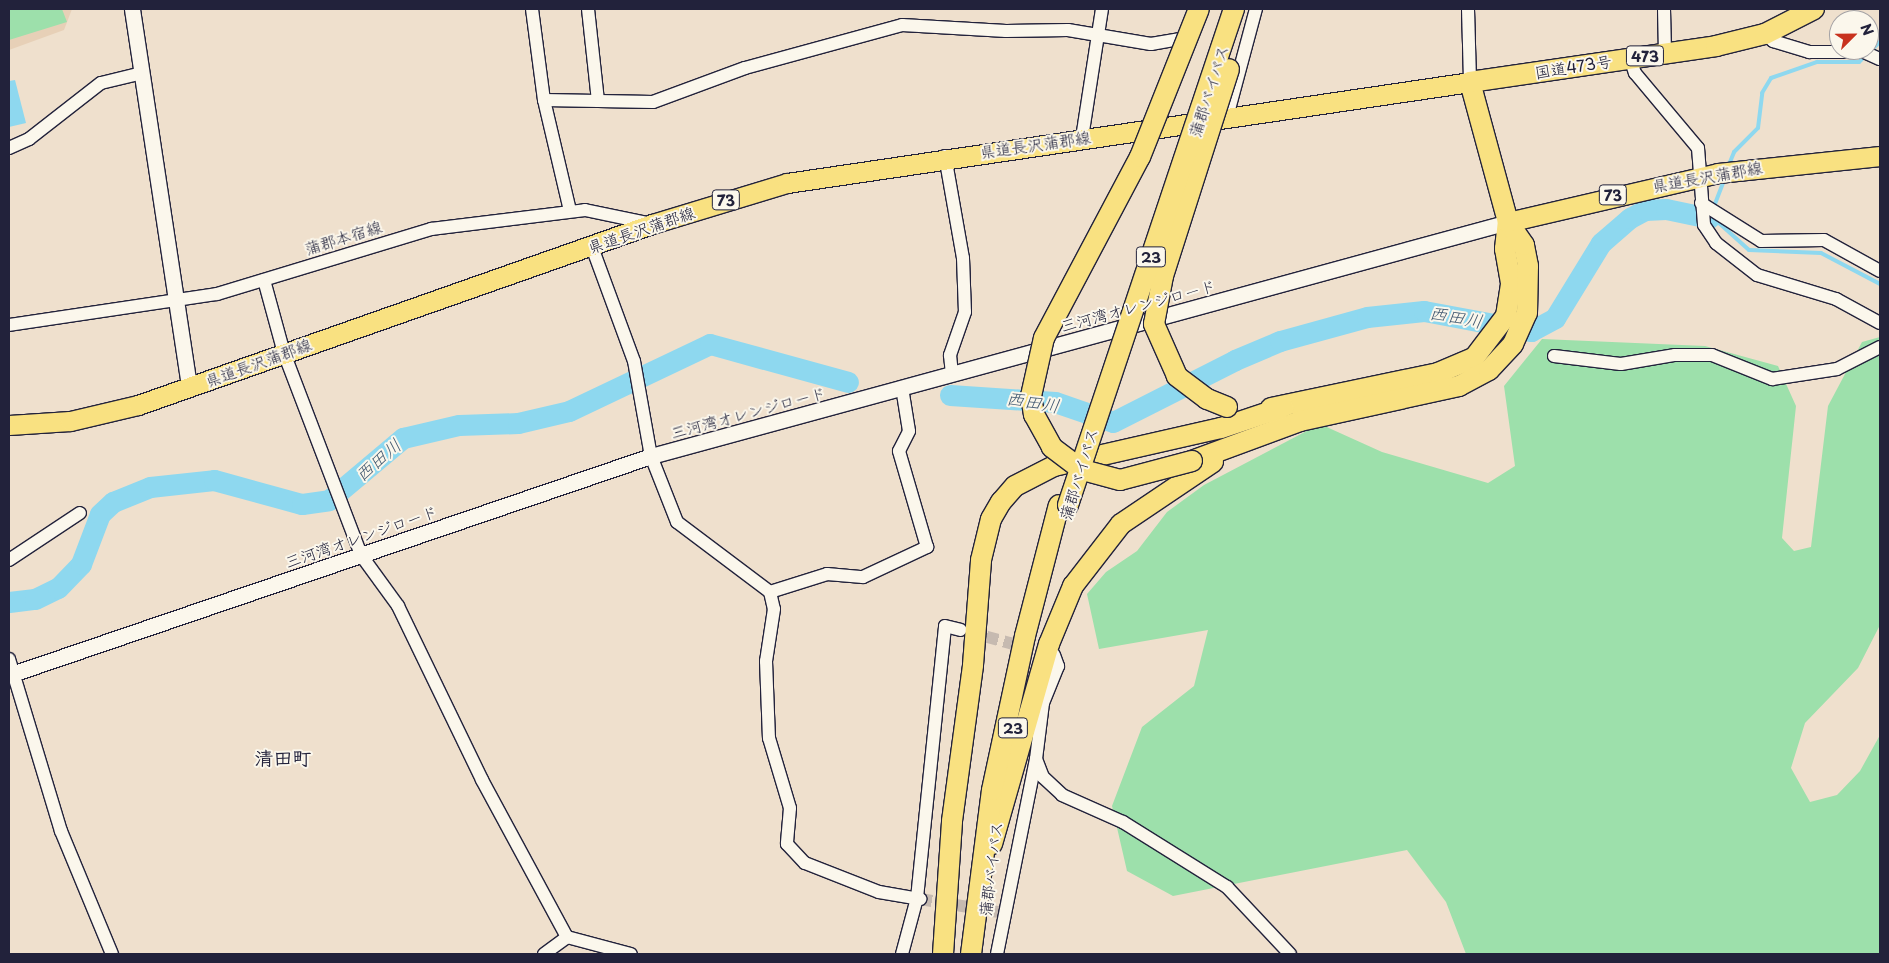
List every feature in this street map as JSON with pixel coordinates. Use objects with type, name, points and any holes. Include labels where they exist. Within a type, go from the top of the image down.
[{"type":"highway","points":[[1199,9],[1140,157],[1044,338],[1031,396],[1034,415],[1052,447],[1082,470],[1120,480],[1192,461],[1262,433],[1341,410],[1459,386],[1489,370],[1510,299],[1508,222],[1470,82]]},
{"type":"highway","name":"蒲郡バイパス","points":[[971,954],[992,790],[1024,636],[1063,505],[1225,9]]},
{"type":"highway","name":"蒲郡バイパス","points":[[979,954],[992,844],[1025,660],[1063,505],[1234,9]]},
{"type":"highway","points":[[1244,9],[1202,163],[1163,276],[1154,324],[1177,376],[1207,399],[1227,407],[1250,410],[1284,407]]},
{"type":"highway","name":"国道473号","points":[[1470,82],[1665,53],[1765,34],[1814,9]]},
{"type":"highway","points":[[943,954],[952,821],[974,656],[981,560],[991,520],[1001,502],[1015,486],[1054,466],[1212,430],[1284,407],[1438,373],[1496,351],[1527,313],[1530,286],[1524,245],[1508,222]]},
{"type":"highway","points":[[992,844],[1049,644],[1088,562],[1142,506],[1262,433]]},
{"type":"main road","name":"県道長沢蒲郡線","points":[[9,425],[103,415],[592,247],[652,224],[787,183],[945,156],[1470,82]]},
{"type":"main road","name":"県道長沢蒲郡線","points":[[1508,222],[1709,174],[1738,169],[1880,156]]},
{"type":"street","points":[[132,9],[189,387]]},
{"type":"street","points":[[532,9],[544,100],[570,211]]},
{"type":"street","points":[[588,9],[598,101]]},
{"type":"street","points":[[1082,138],[1102,9]]},
{"type":"street","points":[[1142,129],[1189,9]]},
{"type":"street","points":[[1227,117],[1256,9]]},
{"type":"street","points":[[1468,9],[1470,82]]},
{"type":"street","points":[[1664,9],[1665,53]]},
{"type":"street","points":[[544,100],[653,102],[880,27],[1098,32],[1150,44],[1178,39]]},
{"type":"street","points":[[1765,34],[1773,41],[1809,52],[1829,52]]},
{"type":"street","points":[[1630,58],[1635,72],[1691,135],[1698,148],[1709,174],[1704,225],[1716,243],[1757,276],[1836,299],[1880,323]]},
{"type":"street","points":[[9,148],[29,138],[101,83],[142,73]]},
{"type":"street","points":[[945,156],[963,258],[965,312],[950,355],[952,375]]},
{"type":"street","points":[[1707,208],[1761,241],[1831,242],[1880,272]]},
{"type":"street","name":"蒲郡本宿線","points":[[9,325],[176,302],[264,280],[432,229],[570,211],[652,224]]},
{"type":"street","name":"三河湾オレンジロード","points":[[10,675],[651,456],[1508,222]]},
{"type":"street","points":[[592,247],[634,361],[651,456],[677,522],[770,592],[774,609],[766,662],[769,738],[790,808],[787,844],[805,863],[879,892],[919,898]]},
{"type":"street","points":[[264,280],[284,353],[361,555],[398,606],[482,780],[567,937],[630,954]]},
{"type":"street","points":[[1554,356],[1621,364],[1675,355],[1712,355],[1772,379],[1837,369],[1880,347]]},
{"type":"street","points":[[770,592],[827,574],[863,577],[927,548],[899,451],[909,432],[902,388]]},
{"type":"street","points":[[9,560],[80,513]]},
{"type":"street","points":[[902,954],[919,898],[945,626],[961,630]]},
{"type":"street","points":[[997,954],[1036,759],[1043,703],[1058,666],[1054,655]]},
{"type":"street","points":[[9,659],[10,675],[61,831],[112,954]]},
{"type":"street","points":[[1036,759],[1043,777],[1062,795],[1123,822],[1227,887],[1290,954]]},
{"type":"street","points":[[544,954],[567,937]]},
{"type":"shaded area","points":[[9,9],[72,9],[64,30],[9,50]]},
{"type":"green space","points":[[9,9],[62,9],[67,22],[9,40]]},
{"type":"green space","points":[[1880,337],[1880,625],[1858,668],[1805,723],[1791,768],[1810,802],[1837,795],[1860,771],[1880,735],[1880,954],[1466,954],[1446,902],[1407,850],[1173,896],[1127,871],[1112,806],[1142,727],[1194,686],[1208,630],[1099,649],[1087,594],[1106,572],[1137,551],[1167,512],[1204,485],[1320,424],[1382,452],[1488,483],[1515,466],[1504,386],[1542,339],[1705,346],[1778,366],[1796,406],[1782,538],[1794,551],[1811,547],[1828,406],[1862,342]]},
{"type":"water","points":[[15,80],[26,123],[9,127],[9,81]]},
{"type":"waterway","points":[[1728,167],[1734,152],[1758,128],[1762,93],[1771,78],[1817,62],[1859,62],[1880,42]]},
{"type":"waterway","points":[[1713,209],[1725,178]]},
{"type":"waterway","name":"西田川","points":[[950,395],[1055,402],[1113,422],[1235,360],[1280,341],[1367,317],[1424,311],[1531,331],[1555,318],[1601,243],[1630,218],[1645,210],[1666,209],[1709,218]]},
{"type":"waterway","name":"西田川","points":[[1710,215],[1749,250],[1821,253],[1880,284]]},
{"type":"waterway","name":"西田川","points":[[9,602],[35,599],[58,588],[81,564],[100,514],[113,502],[150,487],[214,480],[302,504],[329,500],[403,438],[459,425],[518,423],[569,411],[710,344],[848,382]]},
{"type":"tunnel","points":[[969,632],[1054,655]]},
{"type":"tunnel","points":[[920,899],[1005,913]]},
{"type":"district","name":"清田町","points":[[283,758]]}]
